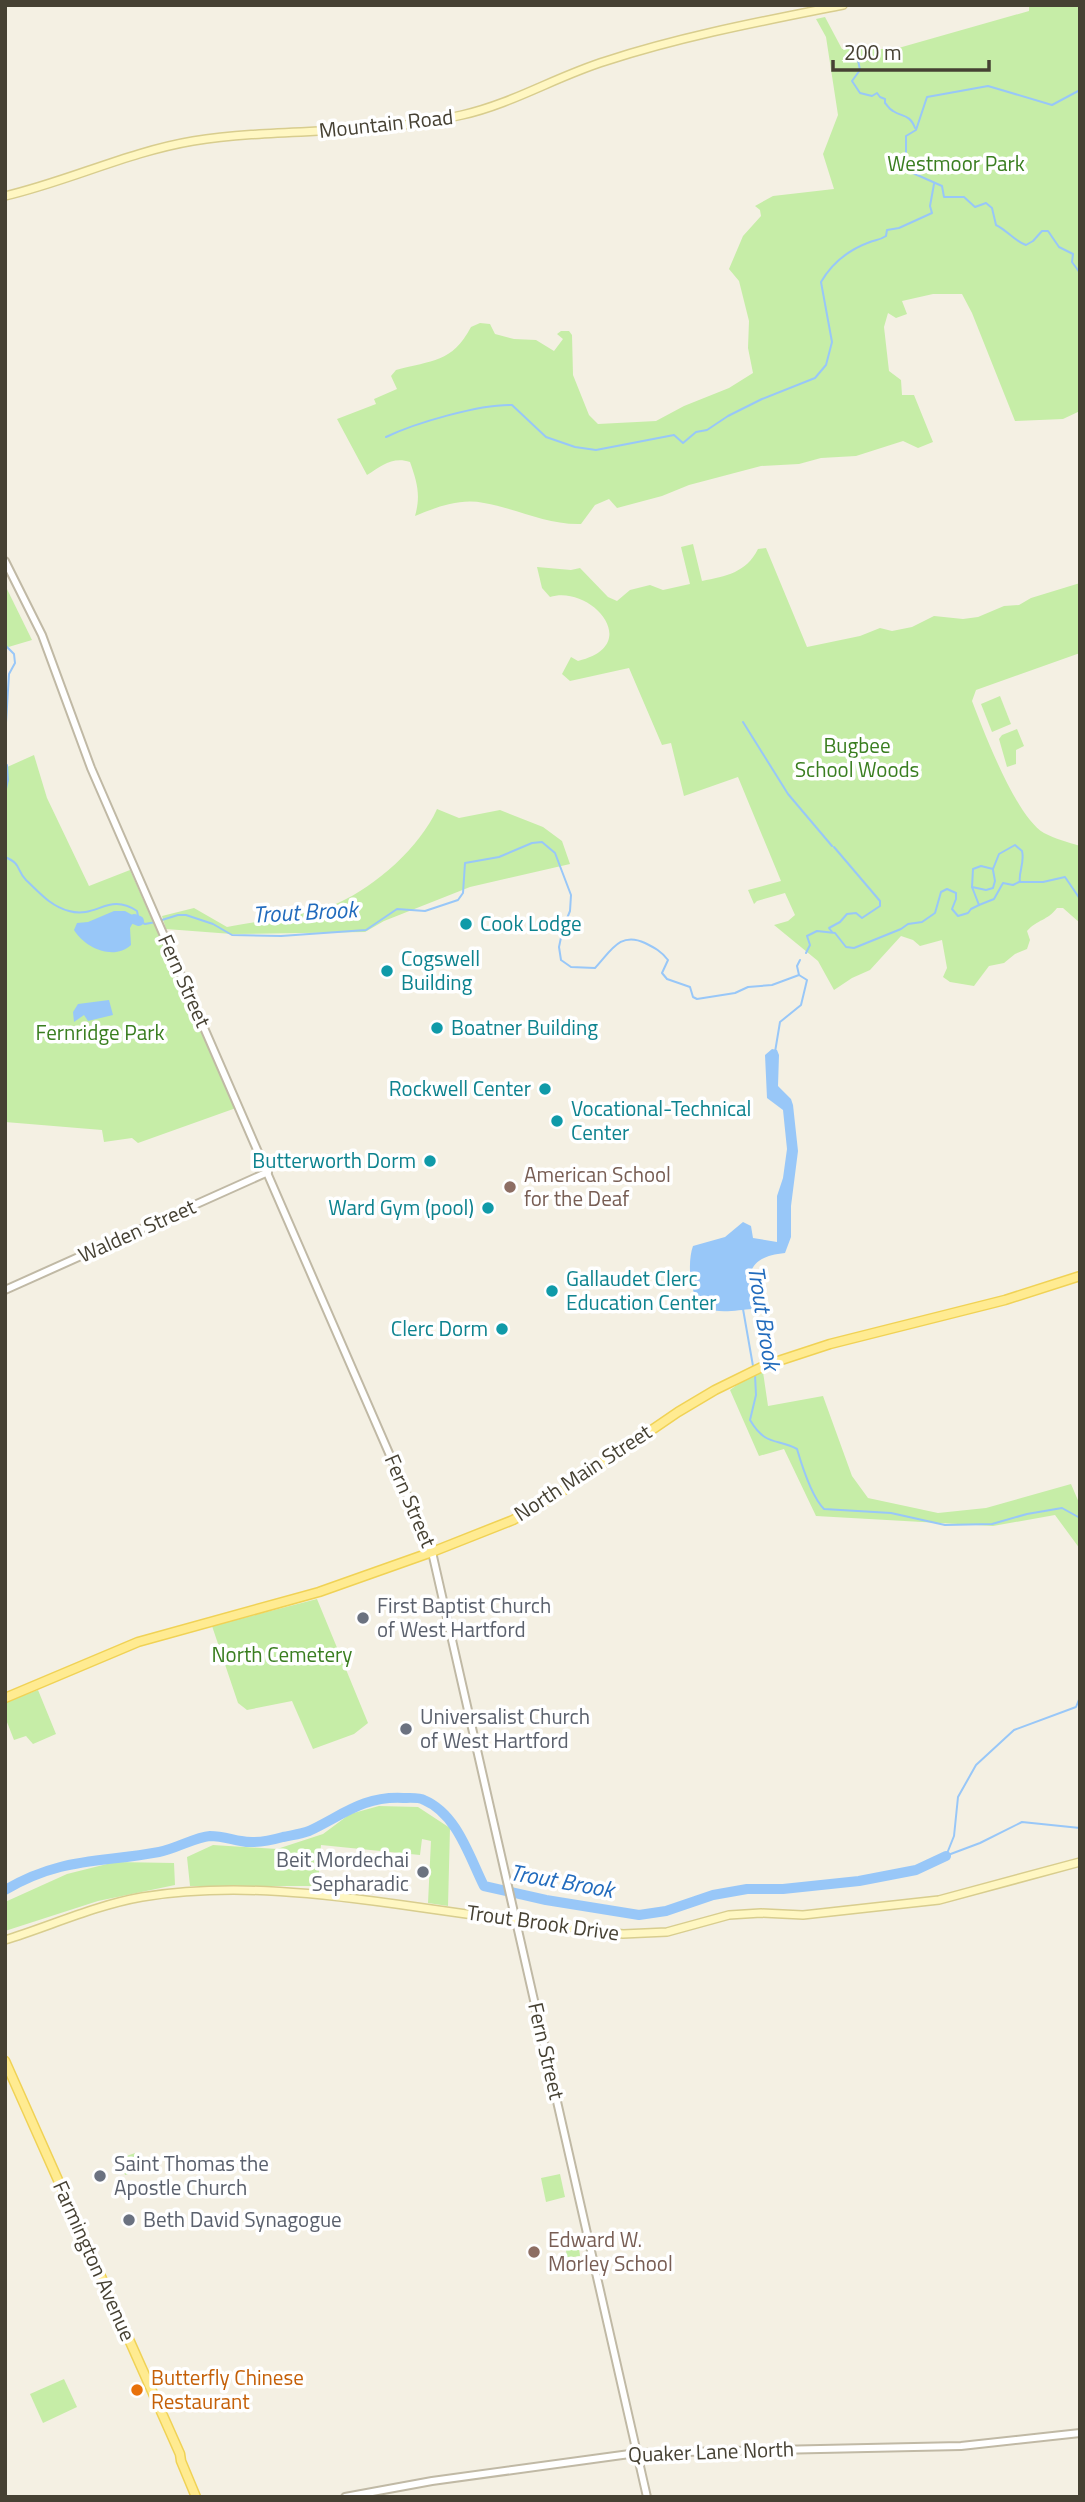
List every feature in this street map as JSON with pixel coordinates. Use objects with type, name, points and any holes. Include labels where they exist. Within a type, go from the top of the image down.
[{"type":"main road","name":"Mountain Road","points":[[5,195],[47,184],[134,154],[193,141],[397,126],[456,117],[513,99],[606,61],[738,26],[843,5]]},
{"type":"main road","name":"North Main Street","points":[[5,1698],[138,1642],[319,1592],[432,1552],[527,1513],[678,1412],[715,1390],[766,1366],[830,1344],[1005,1300],[1080,1276]]},
{"type":"main road","name":"Trout Brook Drive","points":[[5,1940],[130,1899],[218,1891],[309,1894],[623,1934],[655,1934],[729,1915],[803,1915],[939,1900],[1080,1862]]},
{"type":"main road","name":"Farmington Avenue","points":[[5,2061],[17,2095],[180,2454],[196,2497]]},
{"type":"main road","name":"Farmington Avenue","points":[[5,2074],[17,2095]]},
{"type":"street","name":"Fern Street","points":[[5,561],[43,635],[82,745],[432,1552],[647,2497]]},
{"type":"street","name":"Walden Street","points":[[5,1290],[268,1172]]},
{"type":"street","name":"Quaker Lane North","points":[[345,2497],[432,2481],[637,2453],[961,2446],[1080,2433]]},
{"type":"green space","name":"Westmoor Park","points":[[1029,5],[1080,5],[1080,411],[1063,419],[1015,421],[962,294],[933,294],[902,301],[907,314],[896,318],[888,313],[884,327],[889,371],[901,380],[902,395],[914,395],[933,442],[918,448],[903,441],[856,456],[761,466],[617,508],[609,499],[595,505],[581,524],[556,522],[475,502],[449,504],[415,516],[417,489],[410,462],[393,461],[367,475],[337,419],[376,404],[374,399],[397,389],[391,376],[396,370],[448,354],[464,339],[471,327],[480,323],[490,324],[495,334],[514,339],[536,340],[554,351],[563,339],[557,334],[569,331],[572,335],[573,375],[589,415],[598,424],[656,421],[684,406],[729,388],[753,373],[748,348],[749,321],[739,281],[729,269],[743,236],[761,216],[760,210],[755,206],[773,196],[834,189],[823,154],[838,115],[826,37],[816,19],[825,17],[842,49],[895,49],[1029,11]]},
{"type":"green space","name":"Bugbee School Woods","points":[[693,544],[702,581],[734,572],[748,563],[758,549],[766,548],[807,647],[860,636],[880,628],[892,631],[912,627],[934,616],[963,619],[978,617],[1004,606],[1019,605],[1031,598],[1080,583],[1080,653],[976,690],[972,701],[1002,773],[1033,824],[1044,833],[1080,846],[1080,923],[1063,908],[1057,908],[1027,931],[1030,940],[1027,949],[1004,963],[989,966],[974,986],[950,982],[943,977],[947,968],[942,940],[920,946],[901,936],[870,970],[834,990],[818,961],[774,925],[788,921],[795,915],[785,893],[754,904],[748,890],[781,881],[738,777],[684,796],[671,743],[662,745],[629,668],[570,681],[562,674],[571,657],[578,661],[598,653],[608,642],[609,630],[604,618],[594,607],[581,599],[565,595],[550,597],[542,588],[537,567],[571,570],[580,568],[608,597],[617,601],[630,590],[650,585],[663,590],[690,584],[681,547]]},
{"type":"green space","points":[[5,585],[32,640],[5,648]]},
{"type":"green space","points":[[1000,696],[1011,724],[992,732],[981,704]]},
{"type":"green space","points":[[1017,729],[1024,746],[1016,750],[1016,764],[1007,767],[999,739]]},
{"type":"green space","name":"Fernridge Park","points":[[34,755],[47,798],[89,886],[130,870],[236,1108],[138,1143],[132,1138],[104,1142],[102,1130],[5,1122],[5,768]]},
{"type":"green space","points":[[437,809],[459,818],[500,810],[543,827],[562,841],[570,864],[470,887],[384,921],[365,932],[232,934],[166,929],[162,916],[194,908],[227,927],[299,914],[338,903],[382,876],[395,864],[420,837]]},
{"type":"green space","points":[[763,1372],[768,1406],[823,1396],[852,1476],[868,1498],[938,1513],[986,1508],[1071,1484],[1080,1505],[1080,1549],[1055,1515],[993,1526],[816,1516],[784,1449],[759,1456],[730,1390],[745,1379]]},
{"type":"green space","name":"North Cemetery","points":[[317,1599],[368,1723],[354,1734],[313,1749],[292,1701],[247,1710],[238,1703],[212,1626]]},
{"type":"green space","points":[[38,1690],[56,1734],[33,1744],[26,1736],[14,1740],[5,1717],[5,1702]]},
{"type":"green space","points":[[379,1806],[418,1807],[450,1828],[448,1906],[428,1903],[431,1841],[422,1839],[420,1855],[321,1845],[318,1886],[190,1886],[187,1857],[213,1845],[277,1849],[323,1834],[350,1814]]},
{"type":"green space","points":[[115,1862],[174,1863],[175,1885],[98,1901],[5,1931],[5,1902],[67,1874]]},
{"type":"green space","points":[[135,2153],[140,2170],[125,2175],[121,2158]]},
{"type":"green space","points":[[560,2174],[565,2197],[546,2202],[541,2178]]},
{"type":"green space","points":[[578,2241],[580,2256],[567,2258],[565,2243]]},
{"type":"green space","points":[[64,2379],[77,2407],[43,2423],[30,2394]]},
{"type":"water","points":[[114,911],[125,911],[136,917],[130,928],[131,945],[124,950],[108,952],[92,947],[74,930],[77,923],[88,922]]},
{"type":"water","points":[[109,1000],[113,1015],[88,1021],[84,1015],[74,1022],[73,1012],[78,1004]]},
{"type":"water","points":[[772,1049],[777,1050],[779,1055],[778,1086],[791,1099],[793,1105],[798,1151],[791,1206],[791,1237],[785,1253],[762,1259],[752,1270],[749,1287],[752,1309],[711,1310],[700,1304],[693,1289],[690,1261],[693,1246],[725,1237],[743,1222],[751,1226],[753,1238],[777,1242],[777,1196],[783,1178],[787,1149],[783,1110],[767,1098],[765,1055]]},
{"type":"waterway","points":[[856,50],[860,70],[852,81],[860,93],[872,96],[877,93],[885,99],[890,109],[908,118],[915,128]]},
{"type":"waterway","points":[[1080,90],[1052,105],[988,86],[927,97],[916,130],[906,136],[906,170],[942,186],[944,197],[964,197],[975,207],[986,203],[992,208],[996,225],[1026,245],[1042,231],[1048,231],[1059,247],[1073,254],[1072,262],[1080,273]]},
{"type":"waterway","points":[[386,437],[448,415],[512,405],[546,437],[575,447],[596,450],[674,435],[683,443],[696,432],[707,430],[762,399],[815,378],[826,365],[832,342],[821,282],[830,269],[848,253],[886,236],[887,230],[899,228],[932,213],[930,206],[934,184]]},
{"type":"waterway","name":"Trout Brook","points":[[5,645],[14,654],[15,663],[9,674],[5,739]]},
{"type":"waterway","points":[[743,722],[788,794],[832,846]]},
{"type":"waterway","name":"Trout Brook","points":[[5,750],[6,756]]},
{"type":"waterway","name":"Trout Brook","points":[[5,793],[7,765]]},
{"type":"waterway","name":"Trout Brook","points":[[162,920],[186,915],[213,924],[232,935],[281,936],[366,930],[397,909],[425,911],[458,900],[463,893],[465,863],[499,857],[532,843],[542,842],[555,853],[571,895],[570,911],[559,947],[561,960],[571,967],[595,968],[611,949],[622,941],[636,940],[663,954],[668,960],[662,973],[667,979],[690,987],[693,997],[697,999],[735,993],[748,987],[772,985],[799,975],[807,980],[801,1005],[780,1022],[775,1052]]},
{"type":"waterway","points":[[806,953],[810,945],[807,936],[817,931],[835,933],[846,947],[854,948],[908,924],[922,922],[935,913],[941,892],[947,889],[956,893],[952,909],[958,916],[968,913],[979,905],[972,887],[973,869],[981,866],[993,869],[999,854],[1015,845],[1023,855],[1020,882],[1043,882],[1065,877],[1080,899]]},
{"type":"waterway","points":[[832,932],[829,928],[847,914],[856,913],[862,918],[880,906],[880,901],[834,847]]},
{"type":"waterway","name":"Trout Brook","points":[[5,857],[14,862],[40,894],[62,909],[79,913],[118,904],[137,911],[139,921],[145,924],[156,922]]},
{"type":"waterway","points":[[972,887],[986,890],[993,888],[993,870]]},
{"type":"waterway","points":[[979,905],[994,899],[1003,883],[1013,885],[1019,882]]},
{"type":"waterway","name":"Trout Brook","points":[[134,919],[139,921]]},
{"type":"waterway","points":[[799,975],[797,966],[800,960]]},
{"type":"waterway","name":"Trout Brook","points":[[743,1309],[753,1366]]},
{"type":"waterway","name":"Trout Brook","points":[[755,1375],[756,1395],[750,1420],[767,1438],[797,1449],[812,1489],[824,1509],[891,1513],[945,1525],[992,1524],[1062,1508],[1080,1518]]},
{"type":"waterway","name":"Trout Brook","points":[[946,1856],[954,1836],[958,1797],[976,1765],[1014,1730],[1076,1707],[1080,1697]]},
{"type":"waterway","name":"Trout Brook","points":[[5,1890],[25,1879],[63,1866],[159,1852],[204,1837],[218,1836],[257,1842],[300,1834],[365,1803],[389,1798],[422,1799],[445,1815],[461,1837],[484,1886],[546,1900],[639,1915],[666,1911],[713,1895],[747,1889],[783,1889],[859,1881],[916,1870],[946,1856]]},
{"type":"waterway","points":[[948,1855],[1022,1822],[1080,1828]]},
{"type":"place","name":"Cook Lodge","points":[[466,924]]},
{"type":"place","name":"Cogswell Building","points":[[387,971]]},
{"type":"place","name":"Boatner Building","points":[[437,1028]]},
{"type":"place","name":"Rockwell Center","points":[[545,1089]]},
{"type":"place","name":"Vocational-Technical Center","points":[[557,1121]]},
{"type":"place","name":"Butterworth Dorm","points":[[430,1161]]},
{"type":"place","name":"American School for the Deaf","points":[[510,1187]]},
{"type":"place","name":"Ward Gym (pool)","points":[[488,1208]]},
{"type":"place","name":"Gallaudet Clerc Education Center","points":[[552,1291]]},
{"type":"place","name":"Clerc Dorm","points":[[502,1329]]},
{"type":"place","name":"First Baptist Church of West Hartford","points":[[363,1618]]},
{"type":"place","name":"Universalist Church of West Hartford","points":[[406,1729]]},
{"type":"place","name":"Beit Mordechai Sepharadic","points":[[423,1872]]},
{"type":"place","name":"Saint Thomas the Apostle Church","points":[[100,2176]]},
{"type":"place","name":"Beth David Synagogue","points":[[129,2220]]},
{"type":"place","name":"Edward W. Morley School","points":[[534,2252]]},
{"type":"place","name":"Butterfly Chinese Restaurant","points":[[137,2390]]}]
